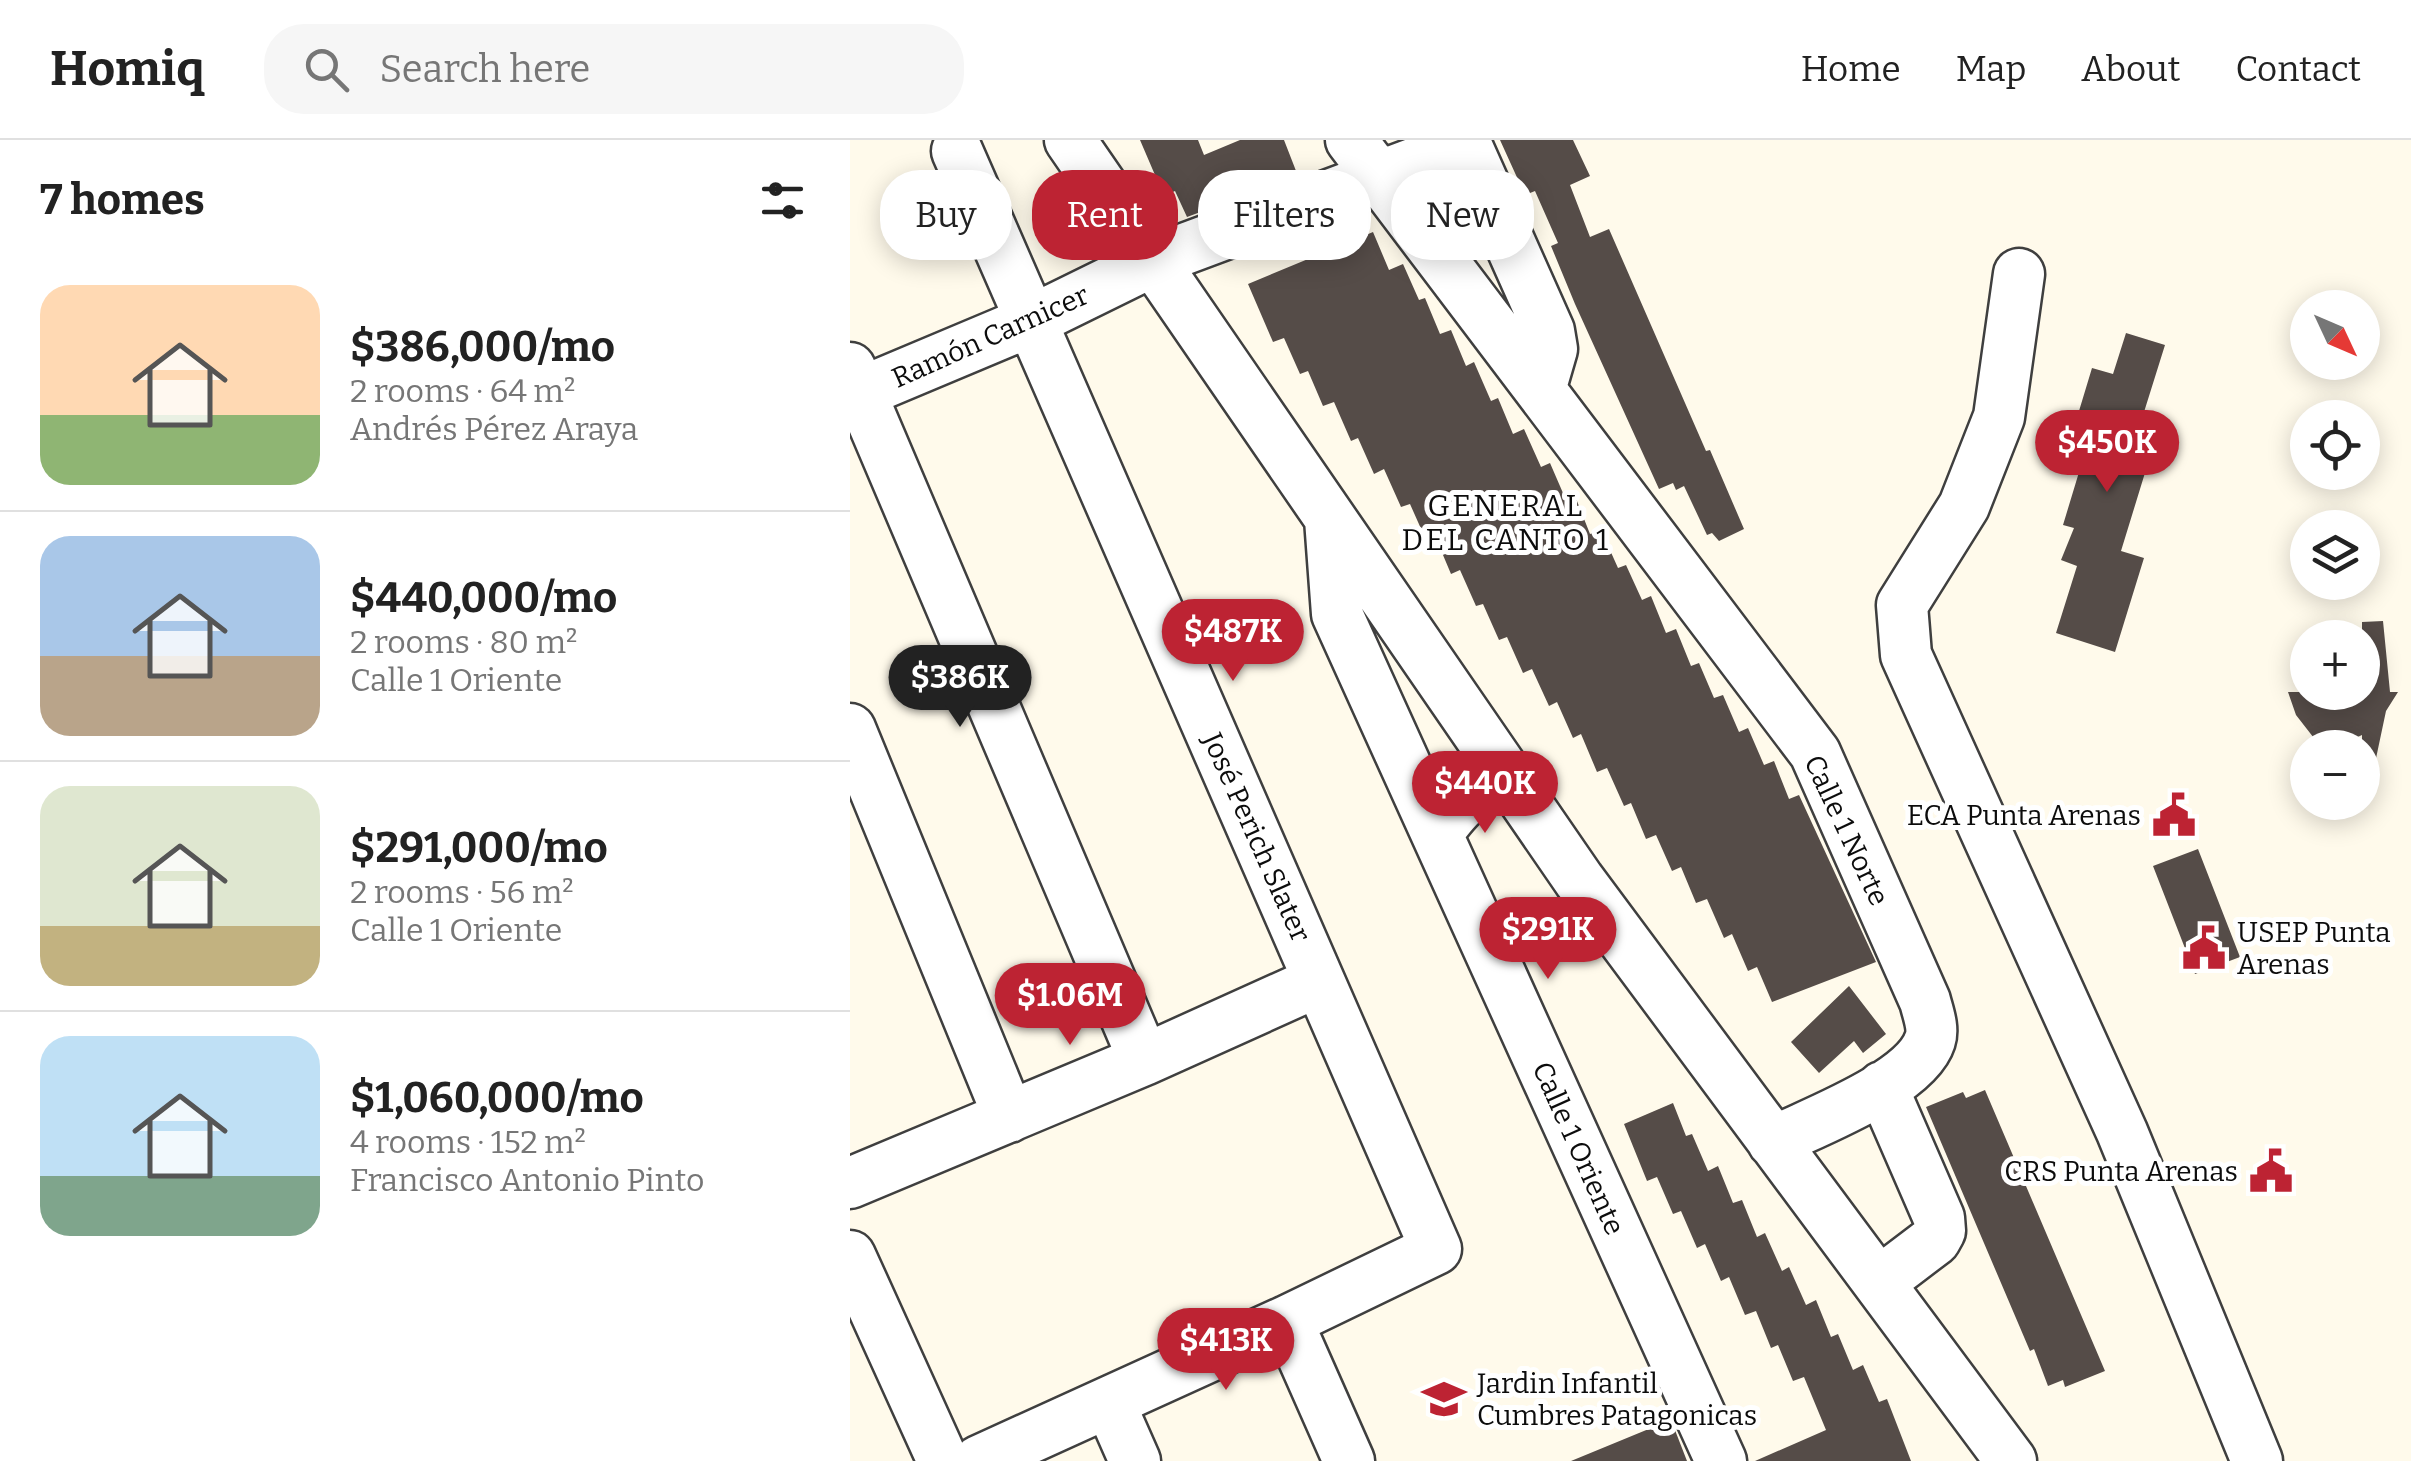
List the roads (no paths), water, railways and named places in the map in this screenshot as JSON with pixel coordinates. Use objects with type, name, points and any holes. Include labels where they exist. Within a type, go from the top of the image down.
[{"type":"street","points":[[1070,140],[1091,170]]},
{"type":"street","points":[[1465,142],[1549,331],[1552,349],[1541,387]]},
{"type":"street","name":"Ramón Carnicer","points":[[1178,249],[1366,158],[1465,142]]},
{"type":"street","name":"José Perich Slater","points":[[957,151],[1436,1249],[1286,1322]]},
{"type":"street","name":"Calle 1 Norte","points":[[1366,158],[1815,753],[1925,1001],[1932,1035],[1924,1054],[1909,1070],[1772,1142]]},
{"type":"street","points":[[1155,260],[1580,880],[2011,1461]]},
{"type":"street","name":"Ramón Carnicer","points":[[854,386],[1031,321],[1155,260]]},
{"type":"street","points":[[2019,274],[1999,417],[1964,506],[1902,605],[1906,655],[2122,1132],[2257,1461]]},
{"type":"street","points":[[854,386],[1144,1060]]},
{"type":"street","name":"Calle 1 Oriente","points":[[1330,516],[1337,614],[1720,1461]]},
{"type":"street","points":[[850,729],[1009,1117]]},
{"type":"street","points":[[1437,834],[1453,812],[1474,794],[1496,782],[1514,785]]},
{"type":"street","points":[[850,1183],[1144,1060],[1319,981]]},
{"type":"street","points":[[1880,1281],[1934,1240],[1940,1231],[1939,1218],[1882,1087]]},
{"type":"street","points":[[850,1256],[943,1461]]},
{"type":"street","points":[[980,1461],[1286,1322],[1349,1461]]},
{"type":"street","points":[[1109,1402],[1135,1461]]},
{"type":"place","name":"ECA Punta Arenas","points":[[2174,815]]},
{"type":"place","name":"USEP Punta Arenas","points":[[2204,948]]},
{"type":"place","name":"CRS Punta Arenas","points":[[2271,1171]]},
{"type":"place","name":"Jardin Infantil Cumbres Patagonicas","points":[[1444,1399]]},
{"type":"district","name":"GENERAL DEL CANTO 1","points":[[1506,523]]}]
